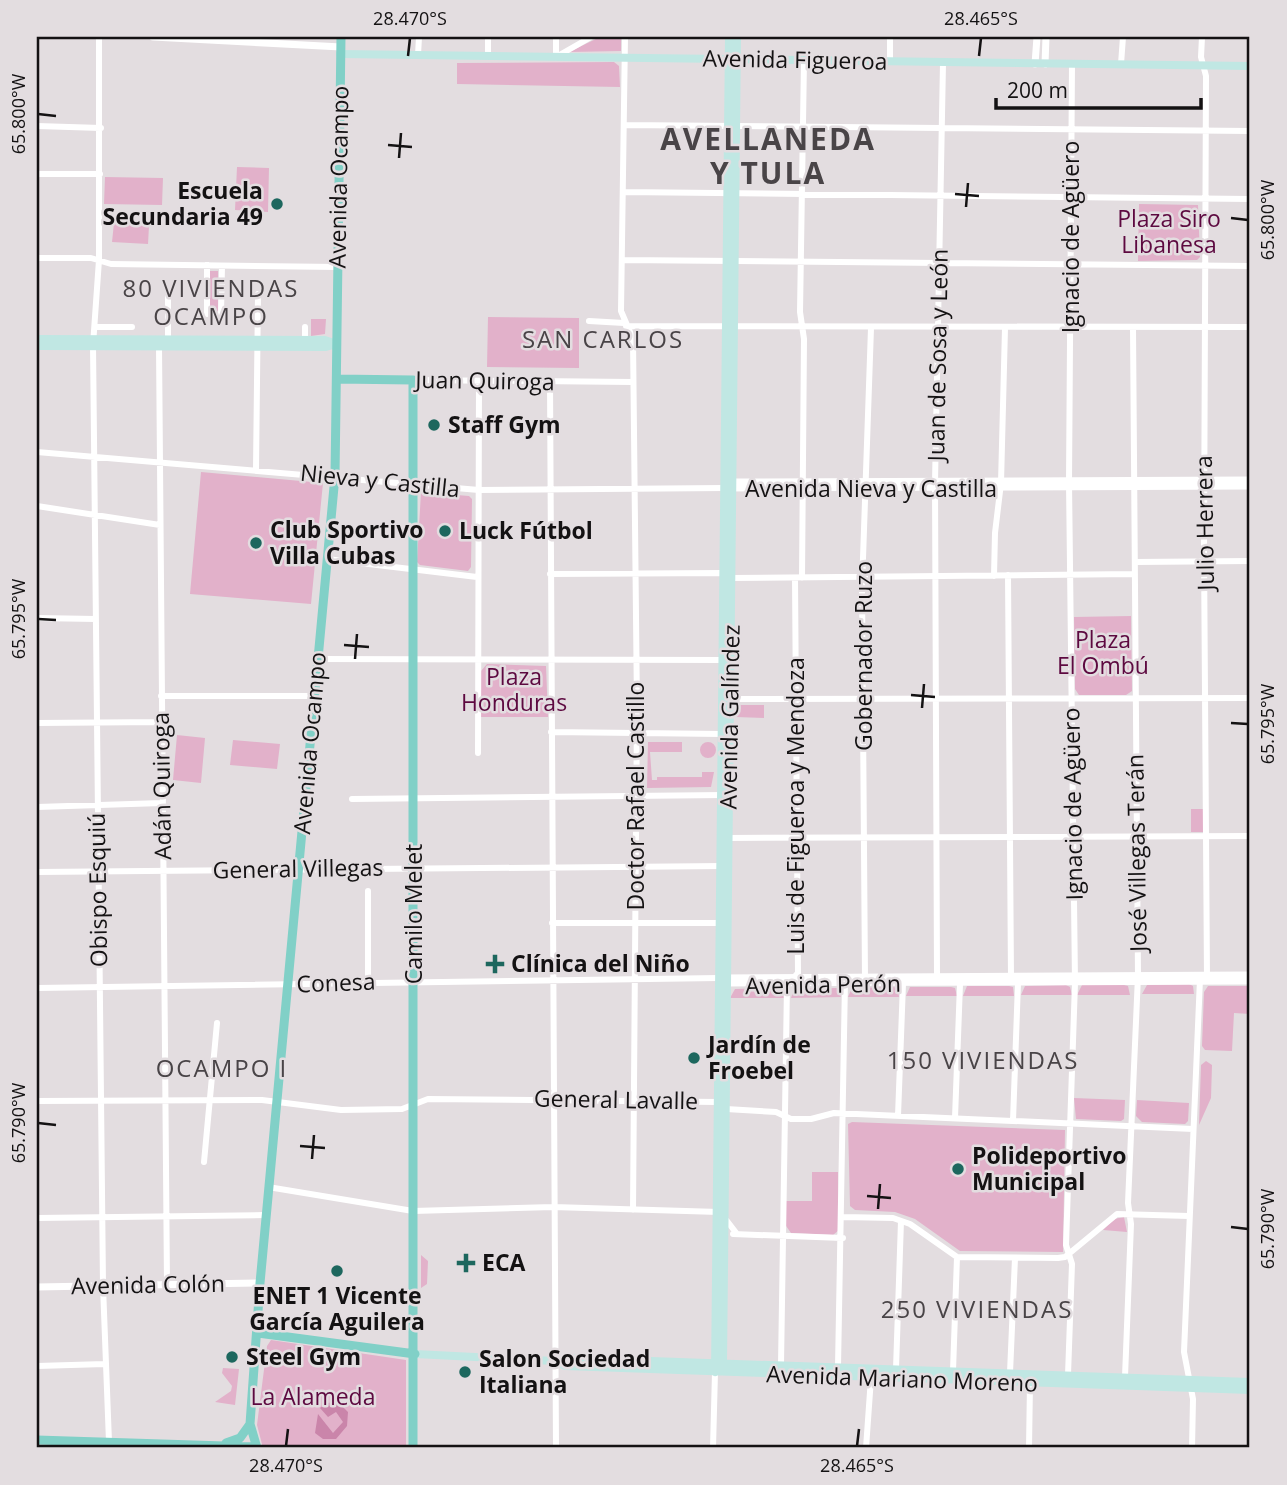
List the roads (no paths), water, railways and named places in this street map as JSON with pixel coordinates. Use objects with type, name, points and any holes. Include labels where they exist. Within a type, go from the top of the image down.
[{"type":"main road","points":[[729,37],[733,58]]},
{"type":"main road","points":[[733,58],[737,37]]},
{"type":"main road","name":"Avenida Figueroa","points":[[340,46],[418,55],[1250,66]]},
{"type":"main road","name":"Avenida Ocampo","points":[[256,1448],[250,1424],[260,1283],[335,476],[340,46]]},
{"type":"main road","name":"Avenida Galíndez","points":[[718,1366],[726,1109],[725,795],[733,58]]},
{"type":"main road","points":[[37,346],[168,338],[326,347],[337,344]]},
{"type":"main road","points":[[37,339],[159,346],[305,339],[337,344]]},
{"type":"main road","name":"Juan Quiroga","points":[[337,379],[413,380]]},
{"type":"main road","name":"Camilo Melet","points":[[413,380],[413,1448]]},
{"type":"main road","name":"Avenida Galíndez","points":[[725,795],[722,734],[726,699],[723,660],[728,576]]},
{"type":"main road","name":"Avenida Galíndez","points":[[718,1366],[724,1234],[718,1102],[724,981],[720,923],[725,866]]},
{"type":"main road","name":"Avenida Mariano Moreno","points":[[258,1333],[415,1354],[555,1361],[565,1366],[781,1365],[1250,1381]]},
{"type":"main road","name":"Avenida Mariano Moreno","points":[[718,1366],[871,1378],[1250,1390]]},
{"type":"main road","points":[[224,1444],[240,1438],[250,1424]]},
{"type":"main road","points":[[37,1440],[131,1445],[224,1444],[256,1448]]},
{"type":"street","name":"Obispo Esquiú","points":[[99,37],[99,260],[94,341],[96,723],[103,1286],[109,1442]]},
{"type":"street","points":[[153,37],[340,46]]},
{"type":"street","points":[[418,55],[419,37]]},
{"type":"street","points":[[488,37],[488,56]]},
{"type":"street","points":[[556,37],[556,57],[591,37]]},
{"type":"street","points":[[625,37],[621,311],[633,339]]},
{"type":"street","points":[[890,37],[890,62]]},
{"type":"street","points":[[1037,37],[1040,64]]},
{"type":"street","points":[[1040,64],[1046,37]]},
{"type":"street","points":[[1121,64],[1123,37]]},
{"type":"street","name":"Julio Herrera","points":[[1192,1448],[1191,1388],[1184,1352],[1208,837],[1204,484],[1206,131],[1202,37]]},
{"type":"street","name":"Luis de Figueroa y Mendoza","points":[[781,1365],[785,1236],[781,1227],[787,985],[798,973],[795,698],[802,485],[804,60]]},
{"type":"street","name":"Juan de Sosa y León","points":[[937,981],[935,486],[943,62]]},
{"type":"street","name":"Ignacio de Agüero","points":[[1069,1375],[1072,1264],[1066,1245],[1075,979],[1070,485],[1072,64]]},
{"type":"street","points":[[37,125],[101,128]]},
{"type":"street","points":[[625,125],[1250,131]]},
{"type":"street","points":[[37,174],[100,174]]},
{"type":"street","points":[[624,192],[1250,199]]},
{"type":"street","points":[[37,258],[99,260],[111,264],[338,267]]},
{"type":"street","points":[[622,260],[1250,266]]},
{"type":"street","points":[[207,265],[207,314]]},
{"type":"street","points":[[221,314],[222,266]]},
{"type":"street","points":[[159,346],[168,338],[168,291]]},
{"type":"street","points":[[256,469],[258,294]]},
{"type":"street","points":[[589,321],[642,326],[1250,327]]},
{"type":"street","points":[[633,339],[636,330],[642,326]]},
{"type":"street","points":[[96,327],[132,327]]},
{"type":"street","points":[[305,327],[305,339]]},
{"type":"street","name":"Gobernador Ruzo","points":[[865,981],[863,577],[871,328]]},
{"type":"street","points":[[994,576],[1000,485],[1004,328]]},
{"type":"street","name":"José Villegas Terán","points":[[1125,1377],[1130,1125],[1137,979],[1133,328]]},
{"type":"street","name":"Doctor Rafael Castillo","points":[[633,339],[637,733],[633,1210]]},
{"type":"street","name":"Adán Quiroga","points":[[159,346],[167,1285]]},
{"type":"street","name":"Juan Quiroga","points":[[413,380],[633,382]]},
{"type":"street","points":[[478,753],[476,661],[479,381]]},
{"type":"street","points":[[550,382],[551,979],[556,1448]]},
{"type":"street","name":"Nieva y Castilla","points":[[37,452],[479,490],[550,492],[730,486]]},
{"type":"street","name":"Avenida Nieva y Castilla","points":[[1204,484],[1250,480]]},
{"type":"street","name":"Avenida Nieva y Castilla","points":[[730,486],[1250,486]]},
{"type":"street","points":[[37,506],[160,525]]},
{"type":"street","points":[[327,559],[477,577]]},
{"type":"street","points":[[1135,562],[1250,561]]},
{"type":"street","points":[[550,574],[798,578],[1135,574]]},
{"type":"street","points":[[1007,575],[1011,976],[1018,983],[1013,1121]]},
{"type":"street","points":[[37,618],[96,619]]},
{"type":"street","points":[[318,659],[723,660]]},
{"type":"street","points":[[161,696],[314,696]]},
{"type":"street","points":[[726,699],[1009,696],[1250,698]]},
{"type":"street","points":[[37,723],[161,722]]},
{"type":"street","points":[[551,732],[722,734]]},
{"type":"street","points":[[352,799],[725,795]]},
{"type":"street","points":[[37,807],[162,803]]},
{"type":"street","points":[[725,838],[1250,836]]},
{"type":"street","name":"General Villegas","points":[[37,872],[725,866]]},
{"type":"street","points":[[368,891],[368,982]]},
{"type":"street","points":[[552,923],[720,923]]},
{"type":"street","name":"Avenida Perón","points":[[865,981],[903,984],[1011,976],[1137,979],[1250,975]]},
{"type":"street","name":"Avenida Perón","points":[[724,981],[793,978],[937,981],[960,984],[1075,979]]},
{"type":"street","name":"Avenida Perón","points":[[1203,978],[1250,981]]},
{"type":"street","name":"Conesa","points":[[37,988],[551,979],[724,981]]},
{"type":"street","name":"Avenida Perón","points":[[724,981],[787,985],[845,981]]},
{"type":"street","points":[[838,1367],[843,1238],[841,1113],[845,981]]},
{"type":"street","points":[[898,1116],[903,984]]},
{"type":"street","points":[[955,1118],[960,984]]},
{"type":"street","points":[[204,1161],[217,1023]]},
{"type":"street","name":"General Lavalle","points":[[37,1101],[277,1102],[341,1110],[413,1106],[428,1099],[552,1098],[718,1102],[726,1109],[783,1115],[791,1119],[811,1119],[841,1113],[1193,1129]]},
{"type":"street","points":[[268,1187],[413,1211],[553,1207],[721,1212],[727,1224],[737,1234]]},
{"type":"street","points":[[843,1217],[901,1221],[957,1257],[1058,1258],[1069,1254],[1109,1218],[1129,1214],[1189,1216]]},
{"type":"street","points":[[37,1218],[266,1215]]},
{"type":"street","points":[[897,1369],[901,1221]]},
{"type":"street","points":[[724,1234],[843,1238]]},
{"type":"street","points":[[953,1371],[957,1257]]},
{"type":"street","points":[[1010,1373],[1014,1258]]},
{"type":"street","name":"Avenida Colón","points":[[37,1287],[260,1283]]},
{"type":"street","points":[[37,1366],[105,1364]]},
{"type":"street","name":"Avenida Galíndez","points":[[713,1448],[718,1366]]},
{"type":"street","points":[[866,1448],[871,1378]]},
{"type":"street","points":[[1029,1448],[1030,1383]]},
{"type":"waterway","points":[[929,1375],[1064,1379]]},
{"type":"place","name":"Escuela Secundaria 49","points":[[277,204]]},
{"type":"place","name":"Staff Gym","points":[[434,425]]},
{"type":"place","name":"Luck Fútbol","points":[[445,531]]},
{"type":"place","name":"Club Sportivo Villa Cubas","points":[[256,543]]},
{"type":"place","name":"Clínica del Niño","points":[[495,964]]},
{"type":"place","name":"Jardín de Froebel","points":[[694,1058]]},
{"type":"place","name":"Polideportivo Municipal","points":[[958,1169]]},
{"type":"place","name":"ECA","points":[[466,1263]]},
{"type":"place","name":"ENET 1 Vicente García Aguilera","points":[[337,1271]]},
{"type":"place","name":"Steel Gym","points":[[232,1357]]},
{"type":"place","name":"Salon Sociedad Italiana","points":[[465,1372]]},
{"type":"district","name":"AVELLANEDA Y TULA","points":[[768,157]]},
{"type":"district","name":"80 VIVIENDAS OCAMPO","points":[[211,303]]},
{"type":"district","name":"SAN CARLOS","points":[[603,340]]},
{"type":"district","name":"150 VIVIENDAS","points":[[983,1061]]},
{"type":"district","name":"OCAMPO I","points":[[222,1069]]},
{"type":"district","name":"250 VIVIENDAS","points":[[977,1310]]},
{"type":"park label","name":"Plaza Siro Libanesa","points":[[1169,232]]},
{"type":"park label","name":"Plaza El Ombú","points":[[1103,653]]},
{"type":"park label","name":"Plaza Honduras","points":[[514,690]]},
{"type":"park label","name":"La Alameda","points":[[313,1397]]}]
